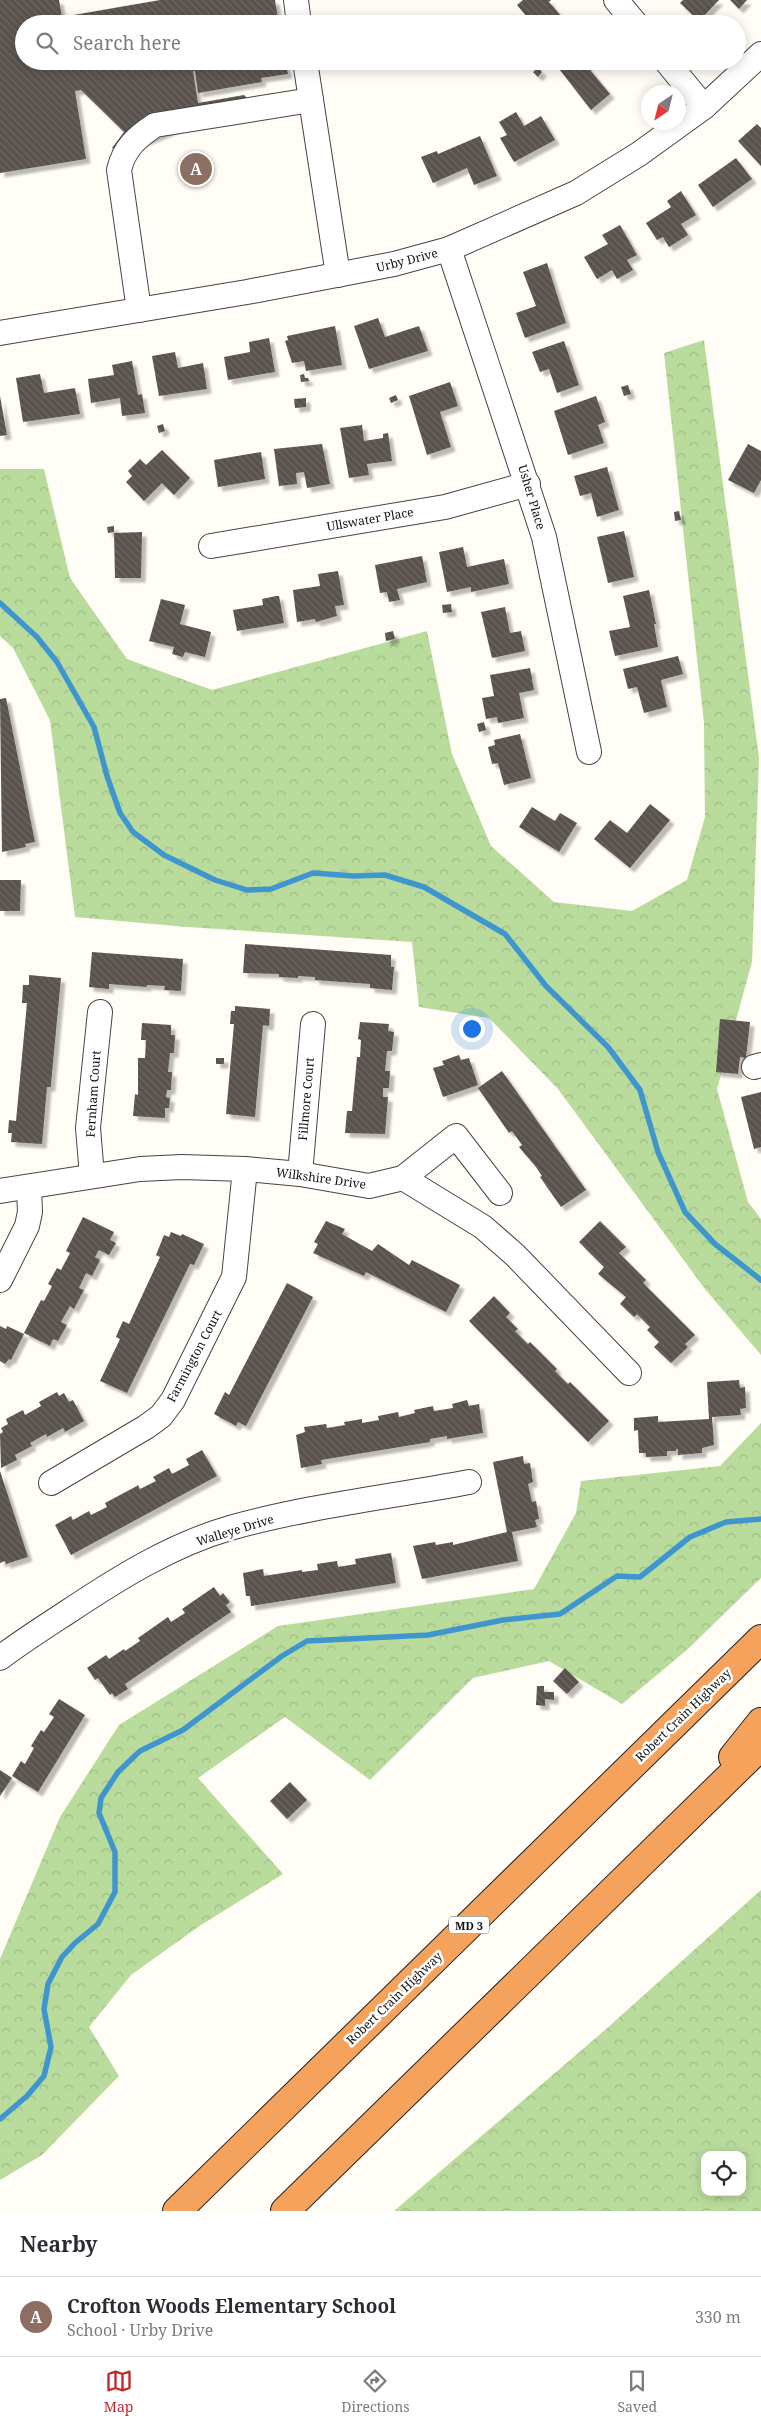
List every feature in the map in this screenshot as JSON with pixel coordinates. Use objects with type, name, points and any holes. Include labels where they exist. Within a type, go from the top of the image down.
[{"type":"highway","name":"Robert Crain Highway","points":[[177,2211],[758,1649]]},
{"type":"highway","points":[[671,1834],[761,1722]]},
{"type":"highway","points":[[285,2211],[761,1746]]},
{"type":"street","points":[[296,0],[298,15]]},
{"type":"street","points":[[616,0],[628,15]]},
{"type":"street","name":"Urby Drive","points":[[746,68],[761,54]]},
{"type":"street","points":[[306,70],[338,275]]},
{"type":"street","points":[[673,70],[704,107]]},
{"type":"street","name":"Urby Drive","points":[[0,333],[338,275],[394,264],[449,249],[576,193],[639,154],[704,107],[744,70]]},
{"type":"street","points":[[139,310],[119,170],[122,157],[140,135],[155,125],[311,100]]},
{"type":"street","name":"Usher Place","points":[[449,249],[528,484],[555,582],[589,752]]},
{"type":"street","name":"Ullswater Place","points":[[211,546],[445,507],[528,484]]},
{"type":"street","name":"Fernham Court","points":[[92,1176],[88,1128],[100,1012]]},
{"type":"street","name":"Fillmore Court","points":[[300,1174],[313,1024]]},
{"type":"street","points":[[500,1193],[456,1136],[403,1178],[483,1227],[515,1255],[629,1373]]},
{"type":"street","name":"Wilkshire Drive","points":[[0,1190],[29,1188],[140,1169],[182,1167],[245,1169],[300,1174],[369,1186],[403,1178]]},
{"type":"street","name":"Farmington Court","points":[[51,1482],[146,1427],[161,1416],[173,1400],[234,1277],[245,1169]]},
{"type":"street","points":[[0,1280],[26,1226],[30,1212],[29,1188]]},
{"type":"street","name":"Walleye Drive","points":[[0,1658],[99,1591],[145,1564],[229,1528],[273,1518],[469,1482]]},
{"type":"green space","points":[[704,340],[759,758],[752,962],[717,1089],[748,1202],[761,1219],[761,1355],[705,1289],[558,1089],[489,1018],[419,1007],[412,942],[187,927],[75,917],[50,720],[13,648],[0,636],[0,469],[44,469],[70,578],[127,659],[212,690],[427,631],[452,754],[491,846],[554,902],[632,911],[687,880],[705,817],[704,723],[664,353]]},
{"type":"green space","points":[[761,1423],[761,1578],[688,1649],[622,1704],[549,1661],[473,1678],[370,1780],[285,1717],[198,1778],[283,1874],[198,1927],[131,1975],[89,2027],[119,2076],[42,2155],[0,2180],[0,1959],[60,1817],[119,1725],[278,1626],[534,1589],[576,1513],[581,1481],[720,1466]]},
{"type":"green space","points":[[761,1890],[761,2211],[394,2211],[605,2030]]},
{"type":"building","points":[[0,0],[59,0],[62,15],[15,15],[15,70],[287,70],[288,74],[261,78],[262,82],[198,93],[195,71],[193,71],[198,103],[244,95],[248,99],[118,152],[112,148],[124,132],[81,90],[75,91],[86,159],[0,173]]},
{"type":"building","points":[[160,0],[275,0],[278,15],[74,15]]},
{"type":"building","points":[[523,0],[551,0],[549,2],[560,15],[525,15],[517,5]]},
{"type":"building","points":[[683,0],[719,0],[705,15],[693,15],[680,3]]},
{"type":"building","points":[[730,0],[747,0],[739,9]]},
{"type":"building","points":[[540,70],[542,72],[538,77],[533,72]]},
{"type":"building","points":[[560,70],[590,70],[610,94],[591,110]]},
{"type":"building","points":[[516,112],[524,126],[541,116],[555,140],[514,162],[500,138],[507,135],[499,122]]},
{"type":"building","points":[[757,124],[761,128],[761,166],[738,141]]},
{"type":"building","points":[[480,136],[497,176],[474,185],[467,168],[433,183],[421,157],[437,151],[438,154]]},
{"type":"building","points":[[736,158],[752,179],[713,207],[698,185]]},
{"type":"building","points":[[681,191],[696,215],[681,224],[688,235],[669,247],[663,237],[657,240],[646,223],[671,207],[667,201]]},
{"type":"building","points":[[620,225],[637,255],[627,260],[633,270],[617,279],[612,270],[597,279],[584,257],[608,244],[602,235]]},
{"type":"building","points":[[547,263],[566,323],[525,338],[516,313],[536,306],[523,272]]},
{"type":"building","points":[[378,318],[385,337],[419,326],[428,351],[369,369],[354,326]]},
{"type":"building","points":[[335,326],[342,365],[306,371],[304,361],[292,363],[285,341],[288,340],[287,336]]},
{"type":"building","points":[[269,338],[275,372],[228,380],[224,357],[250,352],[249,342]]},
{"type":"building","points":[[564,341],[579,385],[557,393],[549,369],[540,372],[532,352]]},
{"type":"building","points":[[175,352],[178,368],[203,363],[207,389],[159,396],[152,356]]},
{"type":"building","points":[[132,361],[138,395],[142,394],[145,413],[122,416],[120,398],[91,403],[88,379],[114,375],[112,365]]},
{"type":"building","points":[[40,374],[44,393],[75,388],[80,414],[23,422],[16,378]]},
{"type":"building","points":[[304,374],[305,378],[308,378],[309,381],[301,382],[300,375]]},
{"type":"building","points":[[450,382],[458,406],[440,412],[451,447],[427,455],[409,396]]},
{"type":"building","points":[[628,385],[631,394],[624,396],[621,387]]},
{"type":"building","points":[[396,395],[398,400],[391,403],[389,398]]},
{"type":"building","points":[[0,396],[7,435],[0,436]]},
{"type":"building","points":[[596,396],[605,422],[598,425],[604,443],[568,455],[554,411]]},
{"type":"building","points":[[306,398],[306,407],[295,408],[294,399]]},
{"type":"building","points":[[163,424],[165,431],[159,433],[157,426]]},
{"type":"building","points":[[362,425],[364,441],[383,438],[383,434],[388,433],[392,461],[367,464],[369,475],[349,478],[340,428]]},
{"type":"building","points":[[322,444],[330,484],[307,488],[304,472],[296,473],[297,484],[279,486],[274,449]]},
{"type":"building","points":[[748,444],[761,451],[761,480],[754,493],[728,480]]},
{"type":"building","points":[[162,450],[190,478],[174,495],[162,483],[144,501],[126,482],[132,476],[128,471],[140,459],[146,465]]},
{"type":"building","points":[[261,452],[265,479],[218,487],[214,460]]},
{"type":"building","points":[[607,467],[619,510],[597,517],[591,493],[580,496],[574,476]]},
{"type":"building","points":[[679,511],[681,520],[675,521],[674,512]]},
{"type":"building","points":[[114,526],[114,532],[108,533],[107,527]]},
{"type":"building","points":[[624,531],[634,577],[608,583],[597,537]]},
{"type":"building","points":[[142,532],[141,578],[115,578],[114,533]]},
{"type":"building","points":[[463,547],[467,567],[504,559],[509,584],[471,592],[471,587],[447,592],[439,552]]},
{"type":"building","points":[[422,556],[427,582],[397,589],[400,600],[389,602],[387,592],[380,593],[375,565]]},
{"type":"building","points":[[338,571],[344,605],[335,606],[337,616],[316,622],[315,619],[297,622],[293,590],[320,586],[318,574]]},
{"type":"building","points":[[649,590],[656,624],[654,624],[658,647],[615,656],[609,631],[630,627],[623,596]]},
{"type":"building","points":[[279,596],[284,623],[237,631],[233,610],[263,605],[262,599]]},
{"type":"building","points":[[161,599],[185,605],[180,624],[211,632],[205,657],[185,652],[183,657],[172,654],[174,647],[149,641]]},
{"type":"building","points":[[451,604],[452,612],[443,613],[442,605]]},
{"type":"building","points":[[505,607],[510,633],[521,631],[525,651],[492,658],[481,612]]},
{"type":"building","points":[[393,631],[395,639],[386,641],[385,633]]},
{"type":"building","points":[[678,656],[683,674],[661,680],[667,707],[644,713],[637,687],[628,689],[623,669]]},
{"type":"building","points":[[530,668],[534,690],[519,693],[524,718],[498,723],[497,717],[486,719],[482,698],[494,696],[490,675]]},
{"type":"building","points":[[6,698],[35,842],[25,844],[26,847],[2,852],[0,699]]},
{"type":"building","points":[[484,722],[486,730],[479,732],[477,724]]},
{"type":"building","points":[[520,734],[531,778],[504,785],[498,763],[492,764],[488,747],[495,745],[494,740]]},
{"type":"building","points":[[650,804],[670,820],[630,868],[594,839],[610,820],[627,833]]},
{"type":"building","points":[[532,807],[555,821],[560,813],[577,823],[559,852],[519,827]]},
{"type":"building","points":[[0,880],[21,880],[20,911],[0,911]]},
{"type":"building","points":[[245,944],[391,955],[391,967],[394,967],[392,990],[370,988],[370,984],[315,980],[315,977],[279,977],[279,974],[243,973]]},
{"type":"building","points":[[92,952],[183,959],[181,991],[164,990],[165,986],[147,985],[147,987],[109,984],[109,989],[89,987]]},
{"type":"building","points":[[29,975],[61,978],[51,1087],[47,1087],[42,1144],[11,1142],[12,1133],[8,1133],[9,1120],[16,1121],[27,1003],[22,1003],[23,985],[29,985]]},
{"type":"building","points":[[235,1006],[270,1009],[269,1026],[263,1025],[255,1117],[226,1114],[234,1024],[230,1024],[231,1011],[235,1011]]},
{"type":"building","points":[[720,1019],[750,1022],[746,1058],[740,1057],[738,1074],[716,1072]]},
{"type":"building","points":[[360,1022],[389,1024],[388,1031],[394,1032],[392,1051],[387,1051],[385,1071],[390,1071],[389,1088],[383,1088],[383,1097],[388,1097],[385,1134],[345,1133],[347,1111],[352,1111],[357,1057],[360,1057],[361,1040],[358,1039]]},
{"type":"building","points":[[142,1023],[171,1025],[171,1035],[175,1035],[174,1053],[170,1053],[168,1072],[172,1072],[171,1090],[167,1090],[166,1097],[170,1098],[169,1108],[165,1108],[165,1118],[133,1116],[135,1094],[138,1095],[138,1058],[145,1058],[146,1040],[141,1040]]},
{"type":"building","points":[[459,1055],[461,1060],[469,1058],[478,1085],[443,1097],[433,1068],[444,1065],[442,1061]]},
{"type":"building","points":[[216,1058],[224,1058],[224,1064],[216,1064]]},
{"type":"building","points":[[502,1071],[586,1190],[561,1207],[540,1177],[542,1176],[536,1167],[519,1147],[522,1145],[512,1131],[509,1133],[478,1088]]},
{"type":"building","points":[[761,1092],[761,1147],[754,1149],[741,1097]]},
{"type":"building","points":[[83,1217],[114,1232],[110,1240],[116,1243],[109,1255],[99,1250],[95,1257],[100,1260],[92,1276],[86,1273],[79,1288],[84,1290],[74,1309],[70,1306],[61,1322],[67,1325],[58,1341],[53,1339],[50,1346],[24,1333],[41,1300],[44,1301],[50,1290],[52,1286],[48,1284],[57,1268],[61,1270],[70,1253],[66,1251]]},
{"type":"building","points":[[326,1221],[345,1229],[342,1234],[372,1251],[378,1244],[409,1265],[412,1260],[460,1285],[446,1312],[366,1272],[364,1276],[313,1253],[318,1244],[314,1242]]},
{"type":"building","points":[[600,1221],[626,1247],[619,1253],[646,1280],[643,1283],[695,1335],[685,1344],[688,1347],[671,1363],[654,1347],[659,1342],[647,1330],[650,1327],[637,1314],[634,1317],[620,1304],[626,1297],[598,1274],[604,1267],[579,1242]]},
{"type":"building","points":[[171,1232],[181,1236],[182,1234],[204,1244],[194,1265],[190,1264],[127,1393],[100,1381],[120,1339],[116,1337],[123,1321],[129,1324],[160,1257],[156,1255],[164,1235],[169,1237]]},
{"type":"building","points":[[287,1283],[313,1297],[246,1426],[238,1422],[236,1426],[214,1414],[225,1392],[229,1395]]},
{"type":"building","points":[[494,1296],[510,1313],[506,1317],[518,1329],[515,1331],[528,1344],[530,1342],[557,1369],[555,1371],[568,1384],[570,1382],[609,1421],[588,1442],[469,1321]]},
{"type":"building","points":[[0,1326],[6,1329],[7,1326],[24,1334],[11,1360],[9,1359],[5,1364],[0,1361]]},
{"type":"building","points":[[739,1380],[740,1388],[745,1387],[746,1408],[740,1409],[741,1415],[712,1417],[714,1445],[702,1448],[702,1453],[678,1455],[678,1449],[676,1449],[676,1451],[667,1451],[667,1456],[646,1457],[646,1453],[639,1453],[638,1430],[634,1431],[634,1418],[658,1416],[658,1422],[709,1419],[707,1382]]},
{"type":"building","points":[[57,1392],[59,1396],[64,1393],[69,1402],[73,1400],[84,1421],[65,1432],[63,1428],[47,1437],[46,1434],[30,1443],[32,1446],[15,1455],[17,1460],[1,1468],[0,1434],[3,1432],[1,1428],[8,1424],[6,1419],[23,1410],[25,1415],[41,1406],[39,1402]]},
{"type":"building","points":[[467,1400],[469,1406],[479,1404],[483,1433],[447,1439],[447,1436],[435,1438],[430,1439],[430,1442],[321,1460],[322,1464],[301,1468],[296,1435],[305,1432],[304,1427],[326,1424],[327,1428],[345,1425],[344,1422],[362,1419],[362,1423],[379,1420],[378,1416],[398,1412],[399,1417],[415,1413],[414,1410],[433,1406],[434,1411],[453,1408],[452,1404]]},
{"type":"building","points":[[202,1450],[217,1476],[71,1555],[55,1525],[71,1516],[73,1520],[89,1511],[91,1515],[107,1507],[105,1503],[138,1485],[140,1489],[156,1481],[153,1477],[169,1468],[172,1474],[189,1465],[186,1459]]},
{"type":"building","points":[[523,1456],[524,1464],[530,1463],[533,1482],[528,1484],[532,1502],[536,1501],[539,1519],[535,1520],[537,1527],[512,1532],[518,1561],[422,1579],[413,1546],[435,1542],[436,1545],[453,1542],[453,1545],[507,1532],[493,1462]]},
{"type":"building","points":[[0,1471],[28,1557],[6,1564],[5,1561],[0,1563]]},
{"type":"building","points":[[391,1553],[396,1583],[251,1606],[250,1596],[246,1596],[243,1573],[263,1569],[264,1576],[302,1570],[302,1572],[318,1570],[317,1564],[337,1561],[338,1567],[356,1564],[355,1559]]},
{"type":"building","points":[[214,1587],[220,1596],[223,1593],[230,1602],[226,1605],[231,1612],[125,1684],[128,1689],[115,1697],[112,1693],[110,1695],[98,1678],[95,1680],[87,1668],[106,1655],[109,1659],[124,1649],[125,1651],[140,1641],[138,1638],[168,1617],[171,1622],[185,1613],[182,1609]]},
{"type":"building","points":[[565,1668],[579,1682],[567,1694],[553,1681]]},
{"type":"building","points":[[537,1686],[544,1686],[544,1692],[554,1692],[554,1700],[545,1699],[545,1706],[536,1705]]},
{"type":"building","points":[[59,1699],[85,1715],[38,1792],[12,1776],[21,1761],[25,1764],[34,1748],[31,1746],[41,1730],[44,1732],[54,1717],[49,1714]]},
{"type":"building","points":[[0,1770],[12,1778],[0,1796]]},
{"type":"building","points":[[290,1782],[307,1800],[287,1819],[270,1801]]},
{"type":"waterway","points":[[0,603],[37,637],[57,662],[94,727],[107,776],[120,813],[133,832],[164,855],[215,880],[247,890],[271,889],[313,873],[354,876],[385,875],[424,887],[505,934],[546,986],[608,1047],[640,1090],[658,1152],[685,1212],[715,1244],[761,1280]]},
{"type":"waterway","points":[[0,2119],[27,2096],[44,2076],[51,2047],[44,2009],[48,1984],[62,1957],[75,1943],[98,1924],[115,1892],[115,1852],[99,1813],[101,1798],[118,1772],[140,1751],[183,1730],[282,1656],[307,1641],[428,1635],[503,1620],[560,1614],[617,1576],[640,1577],[690,1537],[726,1522],[761,1519]]},
{"type":"place","name":"Crofton Woods Elementary School","points":[[196,169]]}]
